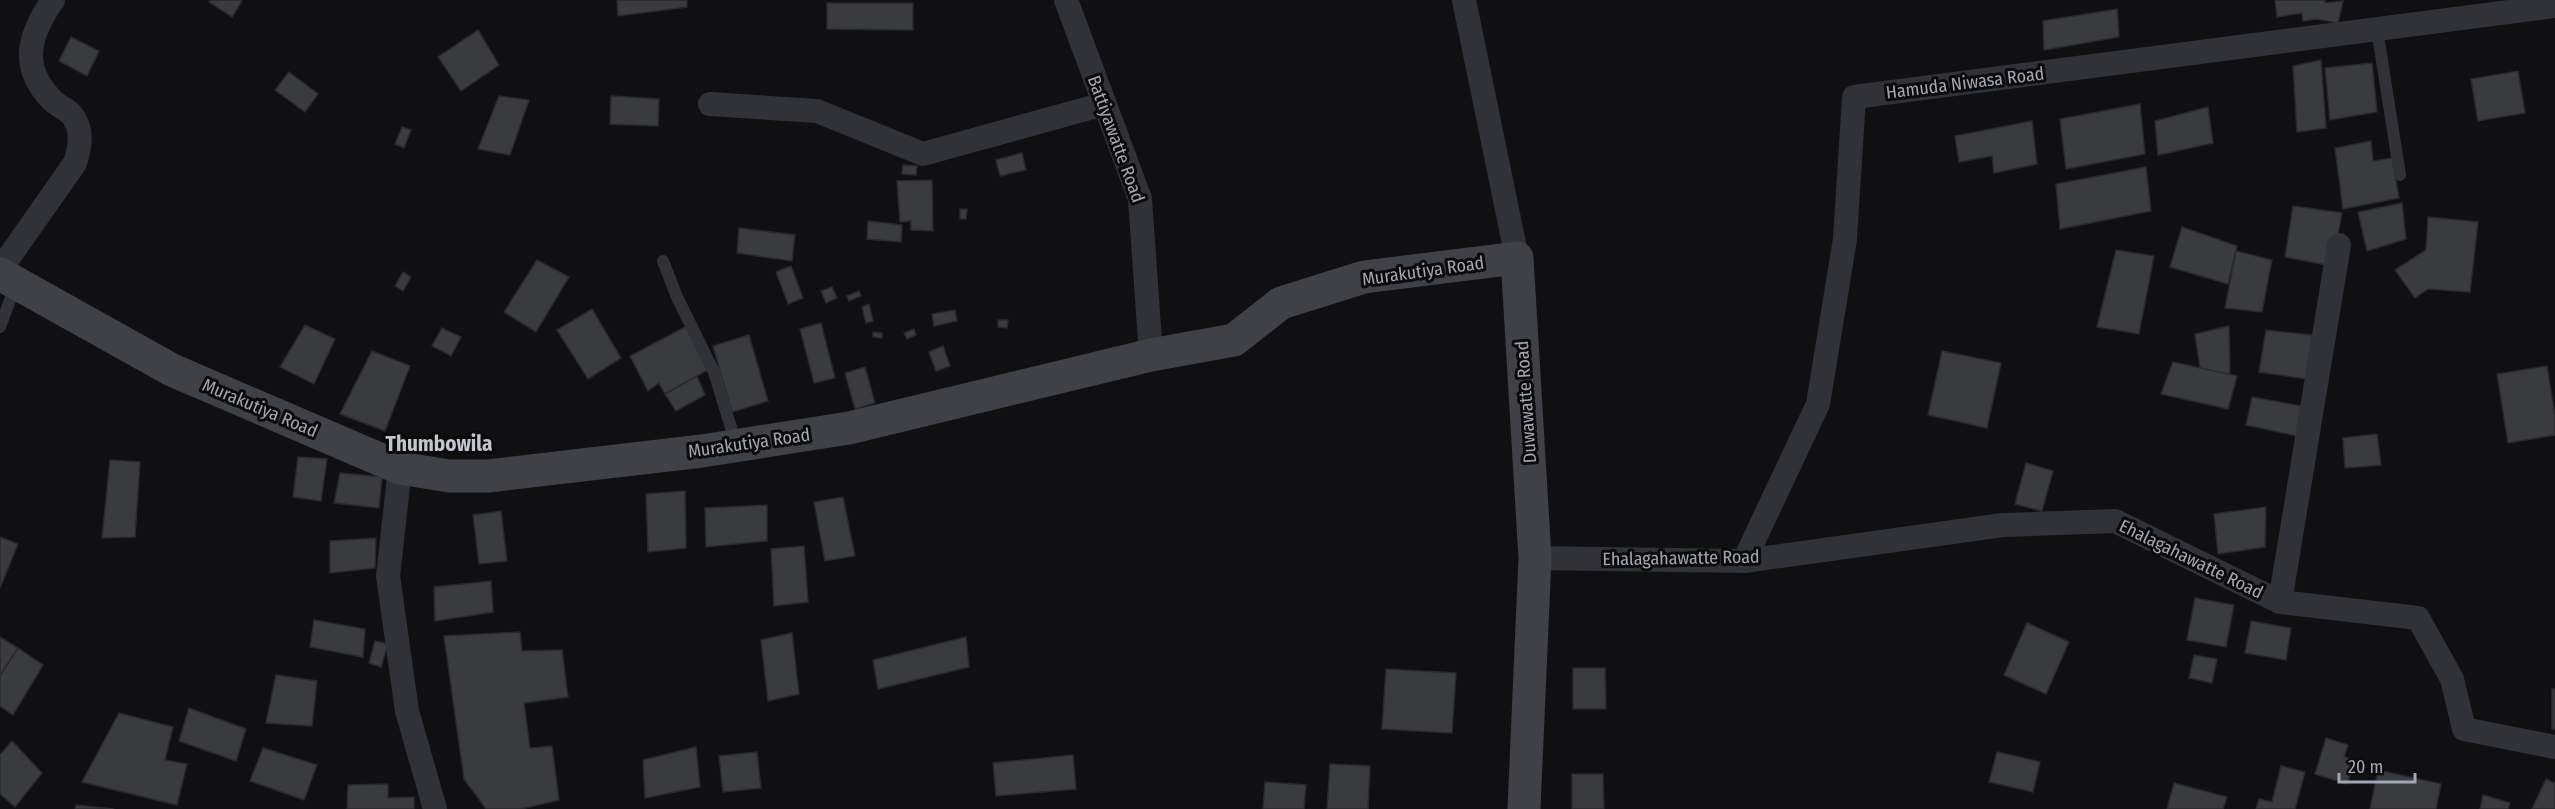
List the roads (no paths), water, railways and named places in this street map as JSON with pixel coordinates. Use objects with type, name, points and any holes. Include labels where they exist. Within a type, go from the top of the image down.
[{"type":"street","points":[[5,276],[75,163],[81,144],[79,130],[72,115],[53,101],[36,79],[31,63],[32,43],[39,21],[53,0]]},
{"type":"street","name":"Battiyawatte Road","points":[[1066,0],[1140,200],[1151,355]]},
{"type":"street","name":"Duwawatte Road","points":[[1464,0],[1517,258],[1535,558],[1524,809]]},
{"type":"street","name":"Hamuda Niwasa Road","points":[[1744,561],[1818,404],[1845,239],[1854,97],[2555,6]]},
{"type":"street","points":[[710,104],[817,111],[923,154],[1104,104]]},
{"type":"street","points":[[2280,602],[2339,245]]},
{"type":"street","name":"Murakutiya Road","points":[[5,276],[172,370],[400,468],[449,476],[488,476],[736,445],[849,428],[1151,355],[1234,340],[1281,303],[1364,277],[1517,258]]},
{"type":"street","points":[[400,468],[388,576],[407,711],[435,809]]},
{"type":"street","name":"Ehalagahawatte Road","points":[[1535,558],[1744,561],[2003,525],[2115,521],[2280,602],[2418,618],[2452,679],[2464,729],[2555,747]]},
{"type":"lane","points":[[2378,29],[2400,175]]},
{"type":"lane","points":[[663,261],[676,297],[714,372],[736,445]]},
{"type":"lane","points":[[0,327],[5,276]]},
{"type":"district","name":"Thumbowila","points":[[439,444]]}]
